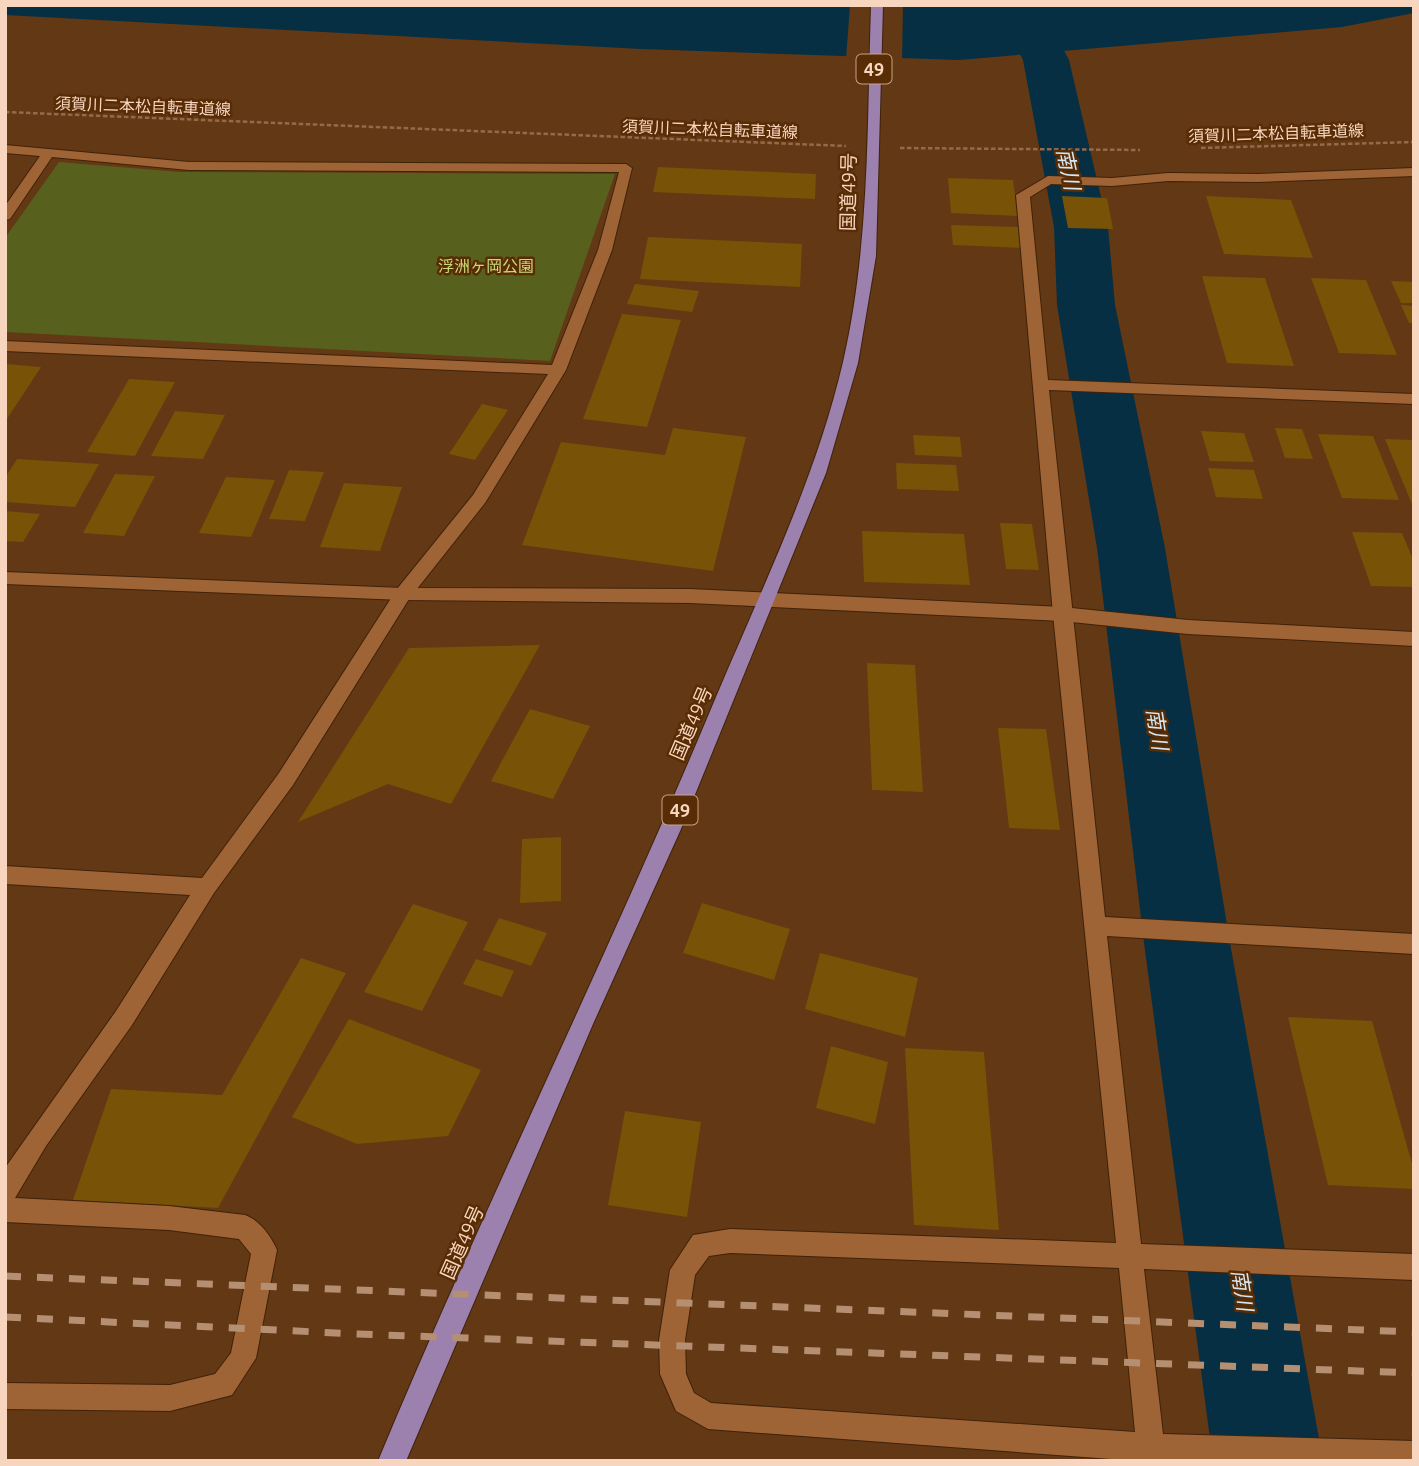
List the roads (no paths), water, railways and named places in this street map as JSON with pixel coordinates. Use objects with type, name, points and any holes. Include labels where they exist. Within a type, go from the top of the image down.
[{"type":"highway","name":"国道49号","points":[[392,1461],[583,1021],[671,830],[818,472],[850,363],[869,256],[877,5]]},
{"type":"street","points":[[5,149],[189,166],[626,168],[605,250],[558,370],[479,499],[403,594],[286,779],[207,887],[124,1018],[38,1138],[5,1191]]},
{"type":"street","points":[[5,216],[49,153]]},
{"type":"street","points":[[1152,1454],[1130,1254],[1107,927],[1071,615],[1040,385],[1023,195],[1048,180],[1112,182],[1168,177],[1257,178],[1414,172]]},
{"type":"street","points":[[5,346],[558,370]]},
{"type":"street","points":[[1040,385],[1414,399]]},
{"type":"street","points":[[5,578],[403,594],[690,596],[1071,615],[1188,626],[1414,639]]},
{"type":"street","points":[[5,875],[207,887]]},
{"type":"street","points":[[1107,927],[1414,944]]},
{"type":"street","points":[[5,1210],[169,1217],[245,1227],[264,1250],[243,1357],[223,1386],[170,1398],[5,1396]]},
{"type":"street","points":[[1414,1266],[730,1241],[702,1244],[683,1270],[672,1340],[673,1374],[685,1402],[708,1416],[1152,1454],[1181,1448],[1414,1455]]},
{"type":"water","points":[[5,5],[1414,5],[1414,13],[1342,27],[959,60],[641,49],[5,15]]},
{"type":"waterway","name":"南川","points":[[1018,5],[1046,60],[1081,227],[1086,305],[1131,548],[1187,943],[1268,1461]]},
{"type":"railway","points":[[5,1276],[1414,1332]]},
{"type":"railway","points":[[5,1317],[358,1334],[1414,1373]]},
{"type":"park label","name":"浮洲ヶ岡公園","points":[[486,266]]}]
